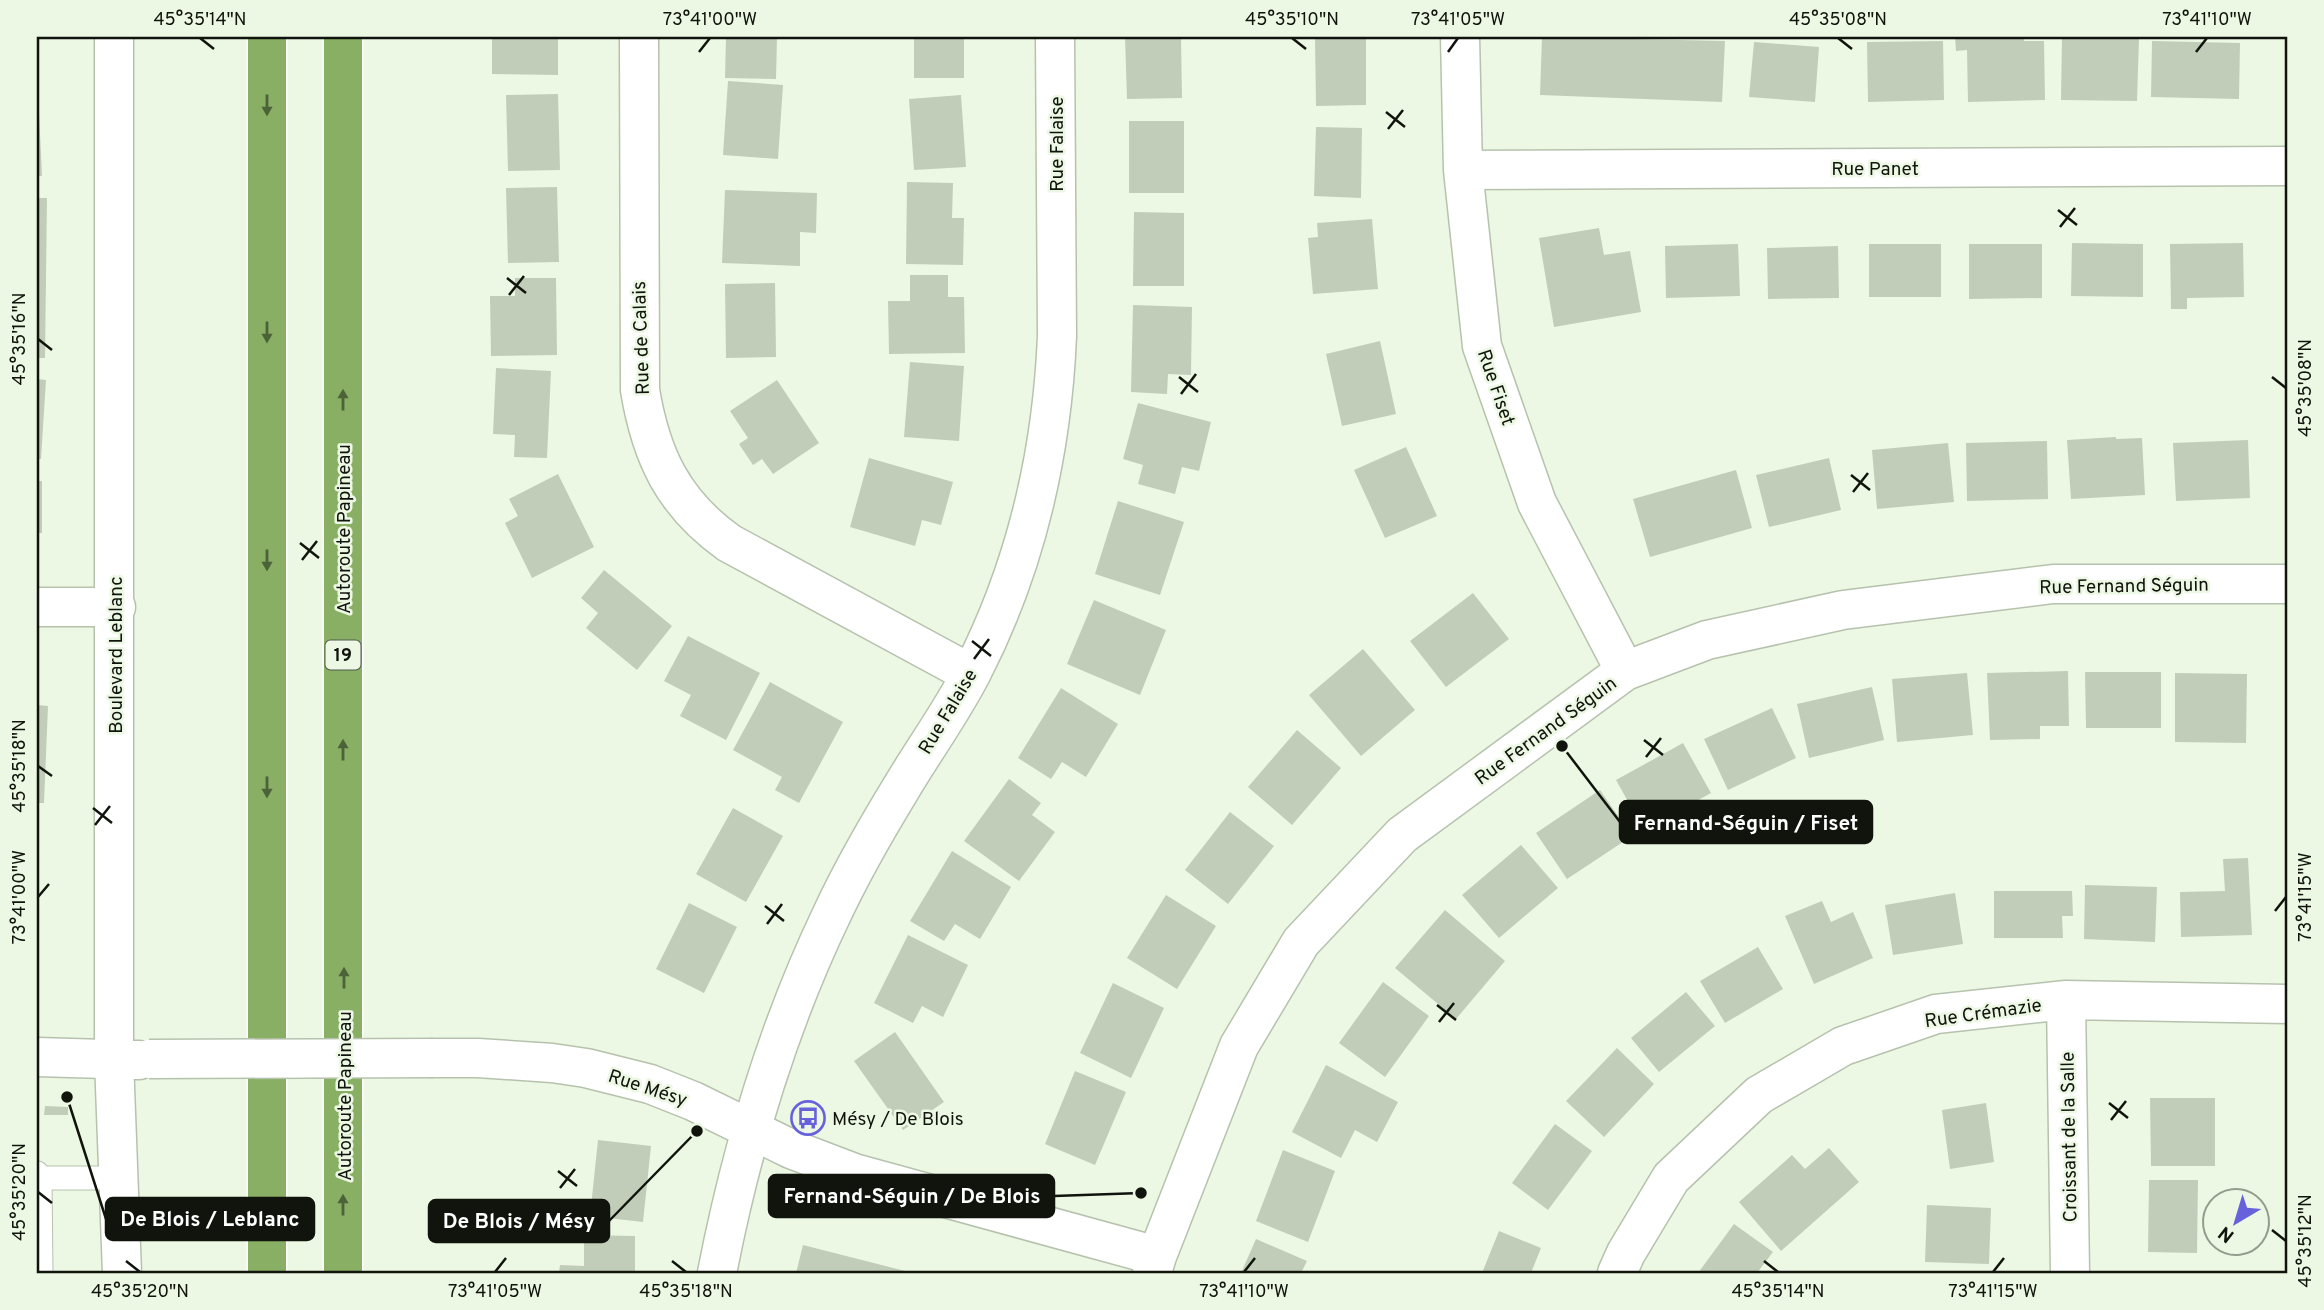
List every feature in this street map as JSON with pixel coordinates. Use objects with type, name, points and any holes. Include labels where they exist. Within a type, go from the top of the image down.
[{"type":"highway","points":[[267,37],[267,1273]]},
{"type":"highway","name":"Autoroute Papineau","points":[[343,37],[343,1273]]},
{"type":"street","name":"Boulevard Leblanc","points":[[114,37],[116,607],[131,1060],[118,1178],[122,1273]]},
{"type":"street","name":"Rue de Calais","points":[[639,37],[639,390],[650,438],[674,490],[691,512],[709,529],[729,542],[971,674]]},
{"type":"street","name":"Rue Falaise","points":[[717,1273],[751,1129],[773,1056],[831,915],[899,790],[971,674],[998,615],[1023,548],[1040,485],[1050,433],[1057,336],[1055,37]]},
{"type":"street","name":"Rue Fiset","points":[[1460,37],[1463,170],[1482,346],[1537,503],[1625,671]]},
{"type":"street","name":"Rue Panet","points":[[1463,170],[2287,166]]},
{"type":"street","name":"Rue Fernand Séguin","points":[[1155,1265],[1239,1046],[1301,942],[1402,835],[1625,671],[1707,640],[1843,610],[2053,584],[2287,584]]},
{"type":"street","points":[[37,607],[116,607]]},
{"type":"street","name":"Rue Crémazie","points":[[1617,1273],[1671,1178],[1759,1095],[1843,1046],[1936,1014],[2066,1000],[2287,1004]]},
{"type":"street","name":"Croissant de la Salle","points":[[2066,1000],[2070,1273]]},
{"type":"street","name":"Rue Mésy","points":[[37,1057],[131,1060],[510,1059],[586,1068],[650,1084],[791,1149],[854,1173],[1155,1265]]},
{"type":"lane","points":[[41,1273],[39,1175],[118,1178]]},
{"type":"building","points":[[492,37],[558,37],[558,75],[492,74]]},
{"type":"building","points":[[726,37],[777,37],[776,79],[725,78]]},
{"type":"building","points":[[914,37],[964,37],[964,78],[914,78]]},
{"type":"building","points":[[1125,37],[1181,37],[1182,98],[1127,99]]},
{"type":"building","points":[[1315,37],[1366,37],[1366,105],[1316,106]]},
{"type":"building","points":[[1542,37],[1725,41],[1722,102],[1540,95]]},
{"type":"building","points":[[1955,37],[2024,37],[2024,41],[2044,41],[2045,100],[1968,102],[1967,50],[1956,51]]},
{"type":"building","points":[[2062,37],[2139,39],[2137,101],[2061,100]]},
{"type":"building","points":[[1943,41],[1944,100],[1868,102],[1867,42]]},
{"type":"building","points":[[2152,41],[2240,43],[2239,99],[2151,97]]},
{"type":"building","points":[[1754,42],[1819,47],[1815,102],[1749,97]]},
{"type":"building","points":[[728,81],[783,85],[778,159],[723,155]]},
{"type":"building","points":[[558,94],[560,170],[508,171],[506,95]]},
{"type":"building","points":[[961,95],[966,167],[914,170],[909,99]]},
{"type":"building","points":[[39,112],[42,176],[37,176]]},
{"type":"building","points":[[1129,121],[1184,121],[1184,193],[1129,193]]},
{"type":"building","points":[[1316,127],[1362,128],[1361,198],[1314,196]]},
{"type":"building","points":[[907,182],[953,183],[952,218],[964,218],[963,265],[906,264]]},
{"type":"building","points":[[557,187],[559,262],[508,263],[506,188]]},
{"type":"building","points":[[725,190],[817,193],[816,233],[800,232],[800,266],[722,263]]},
{"type":"building","points":[[37,198],[47,198],[45,358],[37,358]]},
{"type":"building","points":[[1134,212],[1184,213],[1184,286],[1133,286]]},
{"type":"building","points":[[1372,219],[1378,289],[1313,294],[1308,238],[1318,237],[1317,223]]},
{"type":"building","points":[[1599,228],[1604,255],[1630,251],[1641,312],[1554,327],[1539,238]]},
{"type":"building","points":[[2072,243],[2143,244],[2143,297],[2071,296]]},
{"type":"building","points":[[2243,243],[2244,297],[2187,298],[2187,309],[2171,309],[2170,244]]},
{"type":"building","points":[[1738,244],[1740,296],[1666,298],[1665,246]]},
{"type":"building","points":[[1869,244],[1941,244],[1941,297],[1869,297]]},
{"type":"building","points":[[1969,244],[2042,244],[2042,298],[1969,299]]},
{"type":"building","points":[[1838,246],[1839,298],[1768,299],[1767,248]]},
{"type":"building","points":[[910,275],[948,275],[948,297],[964,297],[965,353],[889,354],[888,301],[910,301]]},
{"type":"building","points":[[515,278],[556,278],[557,355],[491,356],[490,296],[515,296]]},
{"type":"building","points":[[775,283],[776,357],[726,358],[725,284]]},
{"type":"building","points":[[1133,305],[1192,307],[1191,375],[1168,374],[1167,394],[1131,392]]},
{"type":"building","points":[[1380,341],[1396,414],[1342,426],[1326,354]]},
{"type":"building","points":[[910,362],[964,366],[959,441],[904,437]]},
{"type":"building","points":[[496,368],[551,371],[547,458],[514,457],[515,435],[493,434]]},
{"type":"building","points":[[37,379],[46,380],[41,459],[37,459]]},
{"type":"building","points":[[777,380],[819,443],[773,474],[762,459],[753,465],[739,444],[748,438],[730,411]]},
{"type":"building","points":[[1138,403],[1211,422],[1199,471],[1182,467],[1175,494],[1138,484],[1143,465],[1123,459]]},
{"type":"building","points":[[2142,438],[2145,495],[2071,499],[2067,440]]},
{"type":"building","points":[[2248,440],[2250,498],[2176,501],[2173,443]]},
{"type":"building","points":[[2047,441],[2048,499],[1967,501],[1966,443]]},
{"type":"building","points":[[1948,443],[1954,502],[1877,509],[1872,450]]},
{"type":"building","points":[[1406,447],[1437,516],[1385,538],[1354,470]]},
{"type":"building","points":[[869,458],[953,482],[941,525],[922,520],[915,546],[850,527]]},
{"type":"building","points":[[1829,458],[1841,510],[1769,527],[1756,475]]},
{"type":"building","points":[[1736,470],[1752,528],[1650,557],[1633,499]]},
{"type":"building","points":[[558,474],[594,547],[532,578],[505,523],[518,516],[509,499]]},
{"type":"building","points":[[37,481],[42,481],[42,533],[37,533]]},
{"type":"building","points":[[1118,501],[1184,522],[1160,595],[1095,574]]},
{"type":"building","points":[[604,570],[672,626],[637,670],[586,628],[598,613],[581,598]]},
{"type":"building","points":[[1473,593],[1509,639],[1446,687],[1410,641]]},
{"type":"building","points":[[1094,600],[1166,630],[1140,695],[1067,664]]},
{"type":"building","points":[[688,636],[760,673],[726,740],[680,716],[691,695],[664,681]]},
{"type":"building","points":[[1363,649],[1415,710],[1361,756],[1309,695]]},
{"type":"building","points":[[2068,671],[2069,726],[2040,726],[2040,739],[1990,740],[1987,673]]},
{"type":"building","points":[[2085,672],[2161,672],[2161,728],[2086,728]]},
{"type":"building","points":[[1967,673],[1973,735],[1897,742],[1892,679]]},
{"type":"building","points":[[2175,673],[2247,674],[2246,743],[2175,742]]},
{"type":"building","points":[[770,682],[843,722],[799,803],[775,790],[782,777],[733,750]]},
{"type":"building","points":[[1872,687],[1884,740],[1809,758],[1797,704]]},
{"type":"building","points":[[1061,688],[1118,724],[1086,777],[1062,762],[1051,779],[1018,758]]},
{"type":"building","points":[[37,705],[48,706],[44,803],[37,803]]},
{"type":"building","points":[[1772,708],[1796,758],[1728,790],[1704,739]]},
{"type":"building","points":[[1297,730],[1341,768],[1292,825],[1248,787]]},
{"type":"building","points":[[1683,743],[1711,793],[1644,830],[1616,780]]},
{"type":"building","points":[[1009,779],[1041,803],[1032,815],[1055,832],[1019,881],[964,841]]},
{"type":"building","points":[[1600,790],[1632,836],[1567,879],[1536,833]]},
{"type":"building","points":[[733,808],[783,836],[746,902],[696,874]]},
{"type":"building","points":[[1230,812],[1274,846],[1228,904],[1185,870]]},
{"type":"building","points":[[1521,845],[1558,888],[1499,938],[1462,895]]},
{"type":"building","points":[[952,851],[1011,887],[980,939],[955,924],[944,941],[910,921]]},
{"type":"building","points":[[2248,858],[2252,935],[2181,937],[2180,892],[2225,891],[2223,859]]},
{"type":"building","points":[[2085,885],[2157,887],[2155,942],[2084,939]]},
{"type":"building","points":[[1994,891],[2072,891],[2073,916],[2062,916],[2063,938],[1994,938]]},
{"type":"building","points":[[1955,893],[1963,944],[1893,955],[1885,905]]},
{"type":"building","points":[[1166,895],[1216,926],[1177,989],[1127,958]]},
{"type":"building","points":[[1822,901],[1831,922],[1853,912],[1873,958],[1814,984],[1785,916]]},
{"type":"building","points":[[689,903],[737,927],[704,993],[656,969]]},
{"type":"building","points":[[1445,910],[1505,961],[1456,1019],[1395,968]]},
{"type":"building","points":[[908,935],[968,965],[943,1017],[922,1006],[913,1023],[874,1003]]},
{"type":"building","points":[[1758,947],[1783,989],[1725,1023],[1700,981]]},
{"type":"building","points":[[1383,982],[1429,1016],[1385,1077],[1339,1043]]},
{"type":"building","points":[[1113,983],[1164,1008],[1131,1078],[1080,1053]]},
{"type":"building","points":[[1686,992],[1715,1026],[1659,1072],[1631,1038]]},
{"type":"building","points":[[895,1032],[944,1102],[903,1130],[854,1061]]},
{"type":"building","points":[[1617,1048],[1654,1084],[1604,1137],[1566,1101]]},
{"type":"building","points":[[1326,1065],[1398,1102],[1377,1142],[1355,1130],[1341,1158],[1292,1132]]},
{"type":"building","points":[[1075,1071],[1126,1092],[1095,1165],[1045,1144]]},
{"type":"building","points":[[2150,1098],[2215,1098],[2215,1166],[2151,1166]]},
{"type":"building","points":[[1986,1103],[1994,1162],[1950,1169],[1942,1110]]},
{"type":"building","points":[[45,1106],[68,1107],[68,1115],[44,1115]]},
{"type":"building","points":[[1555,1124],[1592,1151],[1548,1210],[1512,1183]]},
{"type":"building","points":[[598,1140],[651,1146],[643,1222],[590,1216]]},
{"type":"building","points":[[1829,1148],[1859,1182],[1781,1251],[1739,1202],[1792,1155],[1805,1169]]},
{"type":"building","points":[[1283,1150],[1335,1171],[1308,1242],[1256,1221]]},
{"type":"building","points":[[2149,1180],[2198,1180],[2197,1253],[2148,1252]]},
{"type":"building","points":[[1927,1205],[1991,1208],[1989,1264],[1925,1262]]},
{"type":"building","points":[[1734,1224],[1773,1252],[1757,1273],[1698,1273]]},
{"type":"building","points":[[1499,1231],[1541,1248],[1531,1273],[1482,1273]]},
{"type":"building","points":[[584,1235],[635,1236],[635,1273],[559,1273],[560,1265],[584,1266]]},
{"type":"building","points":[[1256,1239],[1307,1261],[1301,1273],[1241,1273]]},
{"type":"building","points":[[803,1245],[909,1272],[909,1273],[796,1273]]},
{"type":"place","name":"Fernand-Séguin / Fiset","points":[[1562,746]]},
{"type":"place","name":"De Blois / Leblanc","points":[[67,1097]]},
{"type":"place","name":"Mésy / De Blois","points":[[808,1118]]},
{"type":"place","name":"De Blois / Mésy","points":[[697,1131]]},
{"type":"place","name":"Fernand-Séguin / De Blois","points":[[1141,1193]]}]
